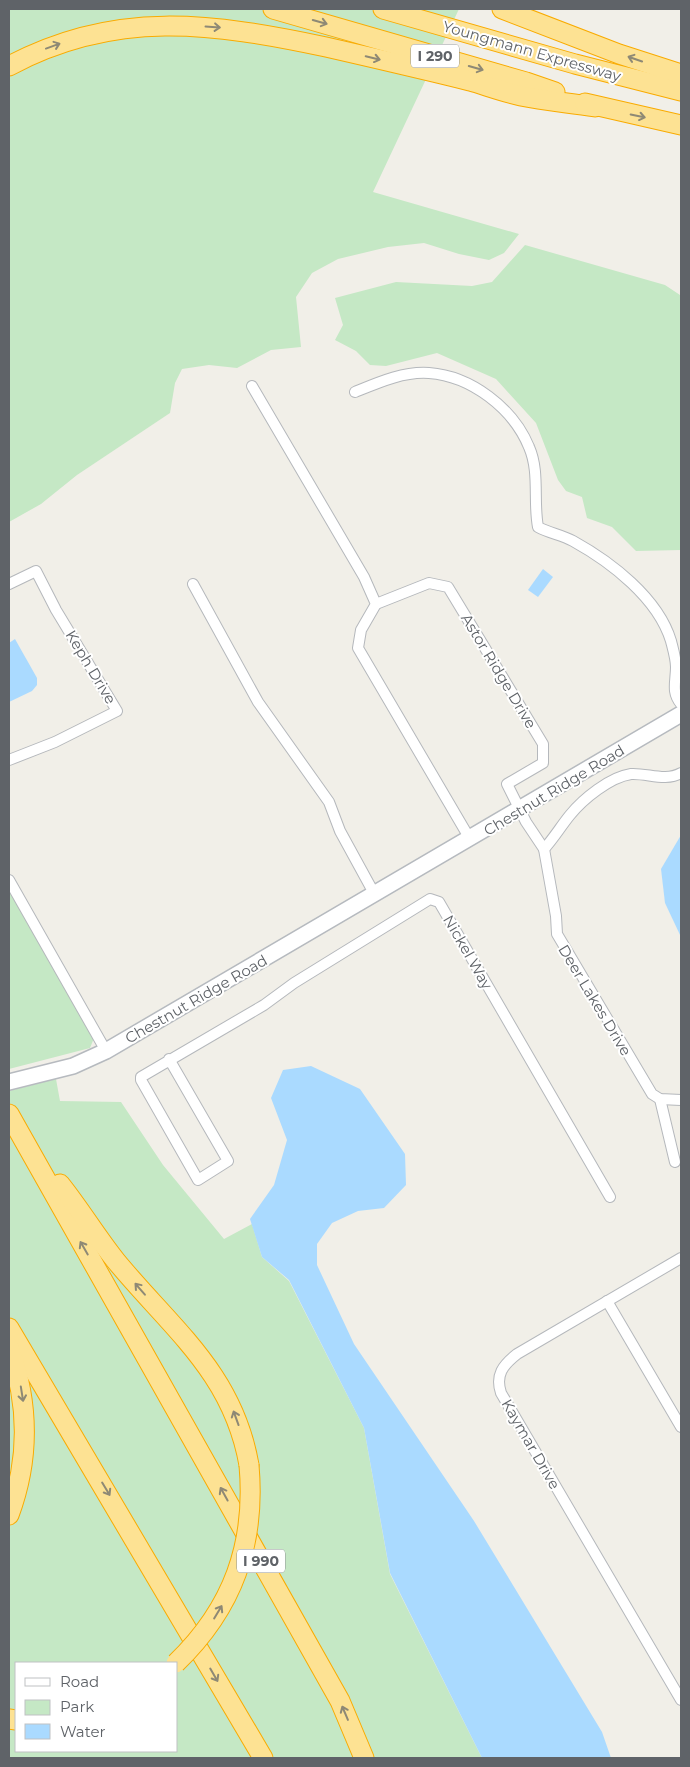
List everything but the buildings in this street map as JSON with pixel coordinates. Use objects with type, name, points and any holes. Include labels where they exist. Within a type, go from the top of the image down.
[{"type":"highway","name":"Youngmann Expressway","points":[[273,9],[526,82],[596,107],[681,125]]},
{"type":"highway","name":"Youngmann Expressway","points":[[383,9],[575,64],[681,91]]},
{"type":"highway","points":[[502,9],[611,51],[681,74]]},
{"type":"highway","points":[[9,66],[51,46],[100,32],[153,25],[204,26],[301,42],[419,68],[521,96],[596,107]]},
{"type":"highway","name":"I 990","points":[[9,1114],[340,1701],[364,1758]]},
{"type":"highway","points":[[21,1134],[116,1260],[212,1371],[236,1416],[248,1465],[250,1513],[239,1566],[230,1590],[214,1619],[178,1662]]},
{"type":"highway","points":[[9,1328],[263,1758]]},
{"type":"highway","points":[[9,1347],[20,1384],[25,1436],[23,1465],[9,1515]]},
{"type":"street","points":[[355,392],[390,379],[428,372],[456,377],[490,397],[511,416],[530,447],[535,478],[538,527],[571,540],[610,563],[641,591],[670,640],[676,666],[674,686],[676,697],[681,704]]},
{"type":"street","points":[[252,386],[364,578],[376,604],[361,630],[358,648],[470,839]]},
{"type":"street","name":"Keph Drive","points":[[9,584],[36,572],[56,610],[117,710],[55,742],[9,760]]},
{"type":"street","name":"Astor Ridge Drive","points":[[376,604],[429,583],[448,587],[543,744],[543,763],[507,784],[519,809]]},
{"type":"street","points":[[193,584],[258,702],[329,802],[340,831],[375,895]]},
{"type":"street","name":"Chestnut Ridge Road","points":[[9,1082],[73,1066],[106,1051],[681,714]]},
{"type":"street","points":[[544,849],[555,837],[570,814],[590,796],[614,780],[631,774],[652,777],[676,776],[681,773]]},
{"type":"street","name":"Deer Lakes Drive","points":[[519,809],[544,849],[556,916],[556,934],[652,1094],[660,1099],[675,1162]]},
{"type":"street","points":[[9,880],[106,1051]]},
{"type":"street","name":"Nickel Way","points":[[169,1059],[228,1161],[198,1180],[141,1077],[169,1059],[264,1005],[294,984],[430,899],[439,902],[610,1197]]},
{"type":"street","points":[[660,1099],[681,1100]]},
{"type":"street","name":"Kaymar Drive","points":[[681,1258],[517,1354],[501,1370],[499,1386],[501,1393],[681,1700]]},
{"type":"street","points":[[607,1301],[681,1427]]},
{"type":"green space","points":[[9,9],[459,9],[373,192],[519,234],[504,253],[489,260],[459,254],[424,243],[388,247],[338,259],[312,273],[296,297],[301,347],[271,350],[237,368],[209,365],[182,369],[175,383],[170,413],[77,475],[41,504],[9,522]]},
{"type":"green space","points":[[525,245],[665,285],[680,295],[681,550],[636,551],[612,527],[587,518],[582,497],[566,491],[558,480],[536,423],[496,379],[437,353],[386,366],[370,365],[356,351],[335,340],[343,325],[335,298],[396,282],[472,286],[492,282]]},
{"type":"green space","points":[[9,880],[96,1033],[90,1048],[9,1069]]},
{"type":"green space","points":[[56,1079],[60,1101],[121,1102],[163,1165],[224,1239],[252,1224],[262,1257],[289,1281],[364,1428],[390,1574],[482,1758],[9,1758],[9,1091]]},
{"type":"water","points":[[543,569],[553,577],[538,597],[528,590]]},
{"type":"water","points":[[15,639],[37,678],[37,685],[32,691],[9,702],[9,643]]},
{"type":"water","points":[[681,835],[681,937],[665,903],[661,869]]},
{"type":"water","points":[[311,1066],[360,1089],[405,1154],[406,1185],[384,1208],[358,1211],[332,1223],[317,1244],[317,1265],[354,1344],[474,1521],[602,1732],[611,1758],[482,1758],[390,1573],[364,1428],[289,1280],[262,1257],[250,1219],[274,1185],[287,1140],[271,1098],[283,1070]]}]
